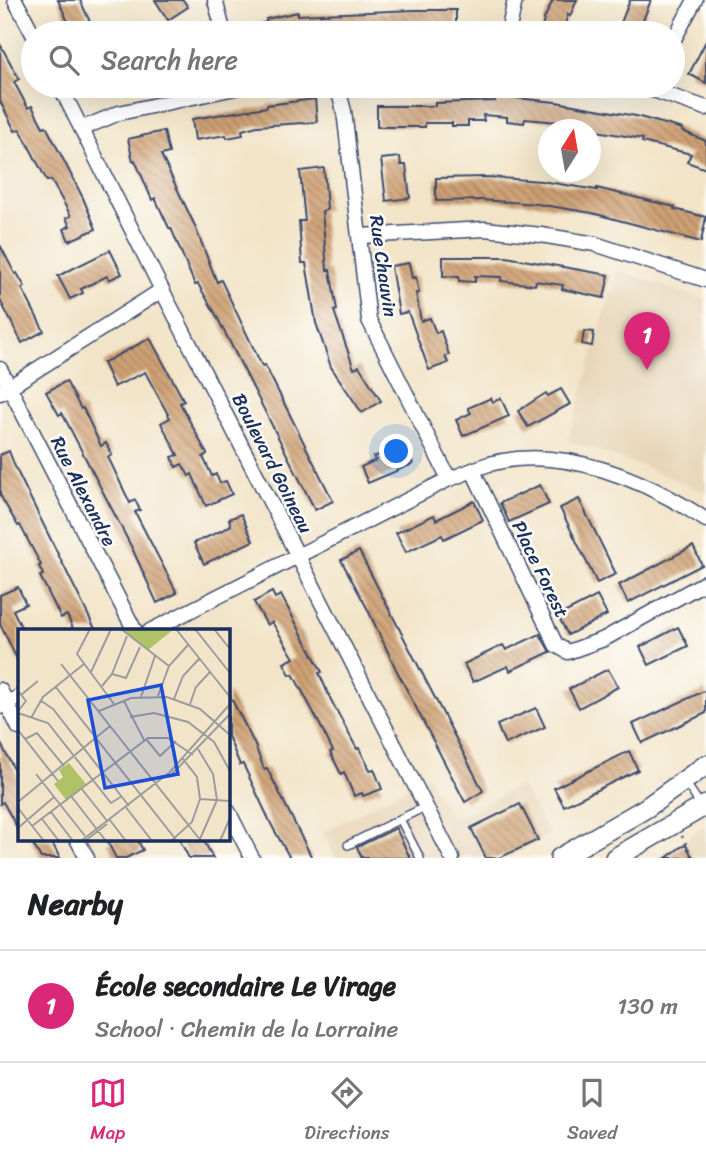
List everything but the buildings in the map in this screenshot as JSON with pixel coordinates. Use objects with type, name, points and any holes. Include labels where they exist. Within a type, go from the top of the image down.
[{"type":"street","points":[[15,0],[26,21]]},
{"type":"street","points":[[215,0],[221,21]]},
{"type":"street","points":[[511,21],[515,0]]},
{"type":"street","points":[[684,21],[695,0]]},
{"type":"street","name":"Boulevard Goineau","points":[[67,98],[162,290],[452,858]]},
{"type":"street","points":[[83,128],[119,113],[186,98]]},
{"type":"street","name":"Rue Chauvin","points":[[340,98],[369,320],[449,478]]},
{"type":"street","points":[[682,98],[706,108]]},
{"type":"street","points":[[360,236],[485,229],[541,235],[595,244],[706,280]]},
{"type":"street","points":[[5,391],[162,290]]},
{"type":"street","name":"Rue Alexandre","points":[[0,369],[5,391],[134,629]]},
{"type":"street","points":[[154,629],[449,478],[489,464],[529,459],[591,466],[628,477],[680,503],[706,520]]},
{"type":"street","name":"Place Forest","points":[[473,471],[556,645],[568,652],[604,639],[706,582]]},
{"type":"street","points":[[7,700],[18,726]]},
{"type":"street","points":[[559,858],[609,831],[706,765]]},
{"type":"street","points":[[615,858],[705,808]]},
{"type":"street","points":[[229,813],[252,858]]},
{"type":"street","points":[[78,841],[87,858]]},
{"type":"lane","points":[[684,781],[705,808]]},
{"type":"lane","points":[[348,845],[425,807]]},
{"type":"lane","points":[[400,819],[420,858]]},
{"type":"path","points":[[681,836],[693,858]]},
{"type":"shaded area","points":[[617,270],[706,300],[706,493],[648,468],[568,440]]},
{"type":"shaded area","points":[[427,776],[453,820],[520,785],[550,835],[506,858],[473,858],[471,854],[459,858],[336,858],[323,833]]},
{"type":"shaded area","points":[[706,826],[706,858],[654,858],[699,830]]},
{"type":"place","name":"École secondaire Le Virage","points":[[647,370]]}]
